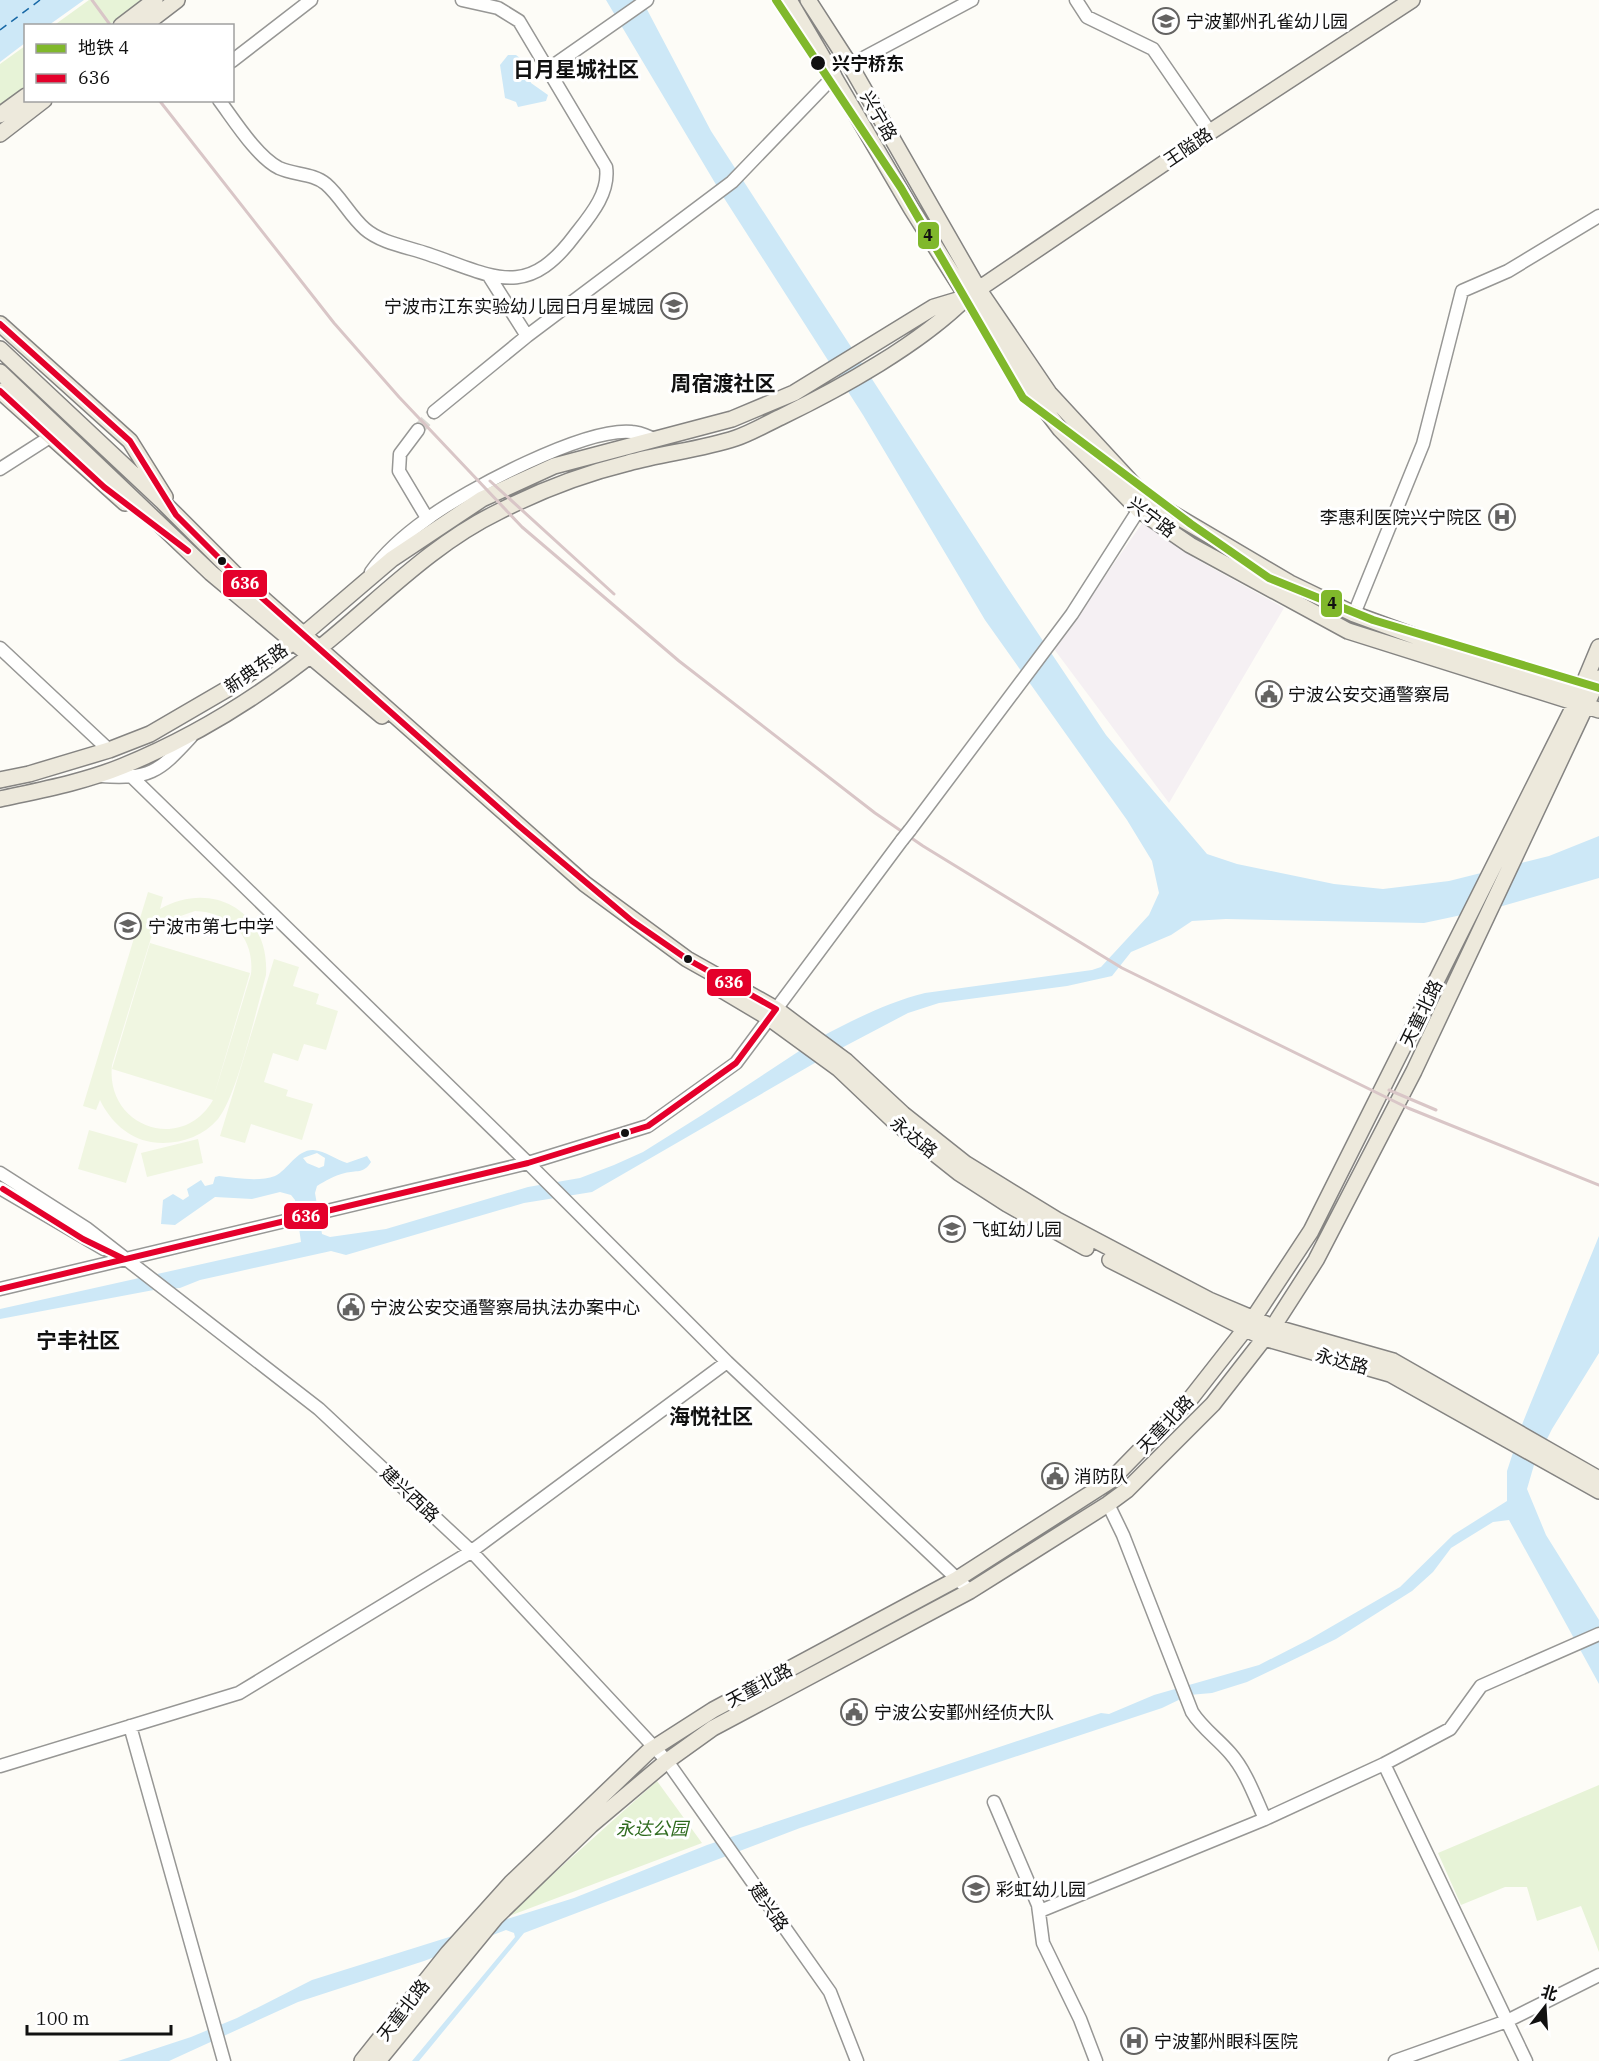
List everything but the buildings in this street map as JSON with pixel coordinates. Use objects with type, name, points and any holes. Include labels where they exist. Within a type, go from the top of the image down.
[{"type":"main road","points":[[124,24],[155,0]]},
{"type":"main road","points":[[146,24],[177,0]]},
{"type":"main road","name":"兴宁路","points":[[789,0],[1060,429],[1142,504],[1190,545],[1348,631],[1589,700]]},
{"type":"main road","name":"兴宁路","points":[[808,0],[850,66],[973,293]]},
{"type":"main road","name":"王隘路","points":[[973,293],[1209,132],[1412,0]]},
{"type":"main road","points":[[0,115],[24,97]]},
{"type":"main road","points":[[0,134],[42,102]]},
{"type":"main road","name":"新典东路","points":[[0,780],[29,774],[109,750],[150,734],[229,688],[298,639],[392,559],[482,499],[554,466],[732,419],[794,393],[934,307],[973,293]]},
{"type":"main road","name":"新典东路","points":[[0,799],[54,788],[123,766],[196,731],[266,687],[314,652],[444,545],[497,512],[569,480],[628,462],[738,437],[871,366],[950,314],[973,293]]},
{"type":"main road","points":[[0,324],[130,441],[176,515]]},
{"type":"main road","points":[[0,349],[176,515],[298,639]]},
{"type":"main road","points":[[0,372],[6,387],[50,437],[104,487],[298,639]]},
{"type":"main road","points":[[6,387],[189,552]]},
{"type":"main road","name":"兴宁路","points":[[1142,504],[1290,583],[1354,614],[1589,700]]},
{"type":"main road","name":"永达路","points":[[298,639],[617,910],[805,1037],[966,1164],[1089,1238],[1209,1300],[1249,1324],[1390,1374],[1563,1465],[1599,1491]]},
{"type":"main road","name":"天童北路","points":[[378,2061],[496,1917],[591,1825],[667,1761],[713,1728],[970,1591],[1108,1504],[1127,1490],[1213,1404],[1269,1333],[1316,1260],[1414,1071],[1589,700],[1599,647]]},
{"type":"main road","points":[[1589,700],[1599,678]]},
{"type":"main road","name":"天童北路","points":[[362,2061],[448,1953],[527,1867],[655,1748],[713,1710],[957,1579],[1110,1481],[1191,1398],[1249,1324],[1311,1231],[1495,859],[1589,700]]},
{"type":"main road","name":"永达路","points":[[1563,1465],[1599,1479]]},
{"type":"street","points":[[234,59],[311,0]]},
{"type":"street","points":[[221,102],[267,160],[280,168],[303,174],[327,185],[357,222],[376,237],[489,276],[510,279],[524,277],[547,266],[563,252],[596,208],[608,177],[602,156],[524,28],[512,14],[462,0]]},
{"type":"street","points":[[547,69],[647,0]]},
{"type":"street","points":[[850,66],[972,0]]},
{"type":"street","points":[[1076,0],[1087,17],[1154,49],[1209,132]]},
{"type":"street","points":[[434,412],[527,336],[732,182],[835,75]]},
{"type":"street","points":[[1354,614],[1423,444],[1462,291],[1508,271],[1599,216]]},
{"type":"street","points":[[489,276],[527,336]]},
{"type":"street","points":[[418,430],[400,454],[399,471],[427,519]]},
{"type":"street","points":[[363,584],[383,556],[427,519],[467,494],[577,443],[615,433],[633,431],[654,439]]},
{"type":"street","points":[[0,470],[50,437]]},
{"type":"street","points":[[0,1289],[129,1263],[533,1168],[648,1126],[736,1063],[1053,640],[1142,504]]},
{"type":"street","points":[[0,648],[109,750]]},
{"type":"street","points":[[93,776],[133,778],[165,765],[196,731]]},
{"type":"street","points":[[133,778],[533,1168],[727,1362],[970,1591]]},
{"type":"street","name":"建兴西路","points":[[0,1173],[86,1228],[319,1409],[471,1551],[667,1761]]},
{"type":"street","name":"建兴西路","points":[[0,1188],[83,1239],[129,1263]]},
{"type":"street","points":[[0,1766],[239,1693],[471,1551],[727,1362]]},
{"type":"street","points":[[1108,1504],[1123,1535],[1192,1712],[1199,1723],[1231,1754],[1247,1779],[1265,1819]]},
{"type":"street","points":[[1040,1911],[1265,1819],[1384,1764],[1450,1729],[1481,1686],[1565,1651],[1599,1634]]},
{"type":"street","points":[[130,1726],[224,2061]]},
{"type":"street","name":"建兴路","points":[[667,1761],[830,1992],[857,2061]]},
{"type":"street","points":[[1384,1764],[1526,2061]]},
{"type":"street","points":[[994,1802],[1040,1911],[1043,1943],[1080,2019],[1096,2061]]},
{"type":"street","points":[[1395,2061],[1507,2020],[1599,1975]]},
{"type":"shaded area","points":[[1143,522],[1194,558],[1284,608],[1169,803],[1054,649]]},
{"type":"green space","points":[[89,0],[143,0],[110,24],[56,24]]},
{"type":"green space","points":[[24,47],[24,89],[0,108],[0,64]]},
{"type":"green space","points":[[148,892],[163,897],[160,909],[180,901],[199,898],[218,900],[234,907],[248,919],[259,934],[265,953],[266,975],[239,1072],[225,1108],[218,1119],[212,1126],[196,1136],[160,1143],[143,1140],[127,1132],[114,1121],[100,1100],[96,1110],[83,1106]],"holes":[[[195,911],[219,916],[238,929],[249,949],[251,974],[213,1099],[250,973],[150,943],[112,1068],[151,938],[166,921]],[[112,1069],[213,1100],[199,1117],[183,1126],[166,1129],[148,1126],[133,1118],[120,1104],[113,1087]]]},
{"type":"green space","points":[[274,959],[299,967],[293,986],[319,994],[316,1004],[338,1011],[326,1050],[304,1044],[298,1061],[273,1053],[264,1082],[288,1090],[286,1096],[313,1104],[302,1140],[251,1124],[245,1143],[220,1136]]},
{"type":"green space","points":[[89,1130],[138,1144],[126,1183],[78,1169]]},
{"type":"green space","points":[[198,1139],[203,1163],[147,1177],[141,1153]]},
{"type":"green space","name":"永达公园","points":[[657,1781],[702,1843],[504,1918]]},
{"type":"green space","points":[[1599,1785],[1599,1952],[1581,1906],[1537,1921],[1527,1887],[1505,1887],[1461,1905],[1438,1853]]},
{"type":"water","points":[[0,0],[84,0],[50,24],[24,24],[24,44],[0,62]]},
{"type":"water","points":[[606,0],[642,0],[711,131],[1005,584],[1106,735],[1207,854],[1237,864],[1334,884],[1383,889],[1449,881],[1549,856],[1599,836],[1599,878],[1499,907],[1424,923],[1226,919],[1192,921],[1171,935],[1131,952],[1112,976],[1067,986],[939,1003],[908,1013],[832,1053],[592,1192],[524,1203],[346,1255],[331,1251],[200,1280],[180,1288],[159,1289],[0,1319],[0,1309],[301,1242],[295,1200],[291,1195],[280,1192],[252,1199],[215,1197],[175,1225],[161,1224],[163,1200],[173,1194],[183,1200],[189,1196],[187,1189],[201,1180],[205,1186],[213,1184],[215,1177],[219,1176],[247,1179],[269,1178],[280,1173],[302,1153],[313,1150],[347,1163],[367,1156],[371,1162],[366,1168],[338,1175],[317,1186],[315,1193],[322,1234],[330,1237],[386,1229],[528,1187],[580,1178],[643,1152],[819,1038],[871,1012],[925,993],[1101,967],[1149,915],[1159,893],[1152,861],[1127,820],[985,620],[863,415],[724,198]],"holes":[[[317,1153],[325,1158],[324,1166],[319,1168],[307,1163],[303,1158]]]},
{"type":"water","points":[[508,55],[516,55],[525,62],[531,83],[548,95],[546,101],[518,107],[516,102],[505,98],[500,65]]},
{"type":"water","points":[[1599,1236],[1599,1353],[1552,1429],[1534,1465],[1527,1489],[1546,1535],[1599,1620],[1599,1684],[1509,1520],[1493,1522],[1451,1548],[1433,1572],[1412,1591],[1336,1639],[1247,1682],[1212,1693],[1189,1695],[1162,1708],[800,1828],[524,1933],[419,2061],[412,2061],[515,1937],[514,1933],[506,1930],[424,1961],[298,2002],[169,2061],[118,2061],[191,2037],[237,2018],[312,1980],[574,1898],[707,1845],[1101,1713],[1109,1714],[1154,1695],[1259,1665],[1310,1639],[1400,1587],[1453,1535],[1507,1501],[1507,1471],[1523,1422]]},
{"type":"ferry route","points":[[0,30],[40,0]]},
{"type":"tunnel","points":[[418,430],[434,412]]},
{"type":"railway","points":[[92,0],[110,24]]},
{"type":"railway","points":[[161,102],[334,323],[399,397],[522,527],[679,661],[875,813],[923,846],[1122,968],[1408,1108],[1599,1185]]},
{"type":"railway","points":[[490,481],[614,594]]},
{"type":"railway","points":[[1389,1090],[1436,1110]]},
{"type":"metro line","name":"4","points":[[776,0],[901,188],[1023,398],[1191,524],[1269,578],[1373,620],[1599,688]]},
{"type":"transit line","name":"636","points":[[0,324],[130,441],[176,515],[235,574],[519,826],[632,921],[687,959],[776,1009],[736,1063],[648,1126],[528,1163],[0,1289]]},
{"type":"transit line","name":"636","points":[[0,391],[104,487],[188,551]]},
{"type":"transit line","name":"636","points":[[3,1189],[83,1239],[124,1259]]},
{"type":"place","name":"宁波鄞州孔雀幼儿园","points":[[1166,21]]},
{"type":"place","name":"兴宁桥东","points":[[818,63]]},
{"type":"place","name":"宁波市江东实验幼儿园日月星城园","points":[[674,306]]},
{"type":"place","name":"李惠利医院兴宁院区","points":[[1502,517]]},
{"type":"place","name":"宁波公安交通警察局","points":[[1269,694]]},
{"type":"place","name":"宁波市第七中学","points":[[128,926]]},
{"type":"place","name":"飞虹幼儿园","points":[[952,1229]]},
{"type":"place","name":"宁波公安交通警察局执法办案中心","points":[[351,1307]]},
{"type":"place","name":"消防队","points":[[1055,1476]]},
{"type":"place","name":"宁波公安鄞州经侦大队","points":[[854,1712]]},
{"type":"place","name":"彩虹幼儿园","points":[[976,1889]]},
{"type":"place","name":"宁波鄞州眼科医院","points":[[1134,2041]]},
{"type":"district","name":"日月星城社区","points":[[576,69]]},
{"type":"district","name":"周宿渡社区","points":[[723,383]]},
{"type":"district","name":"宁丰社区","points":[[78,1340]]},
{"type":"district","name":"海悦社区","points":[[711,1416]]}]
